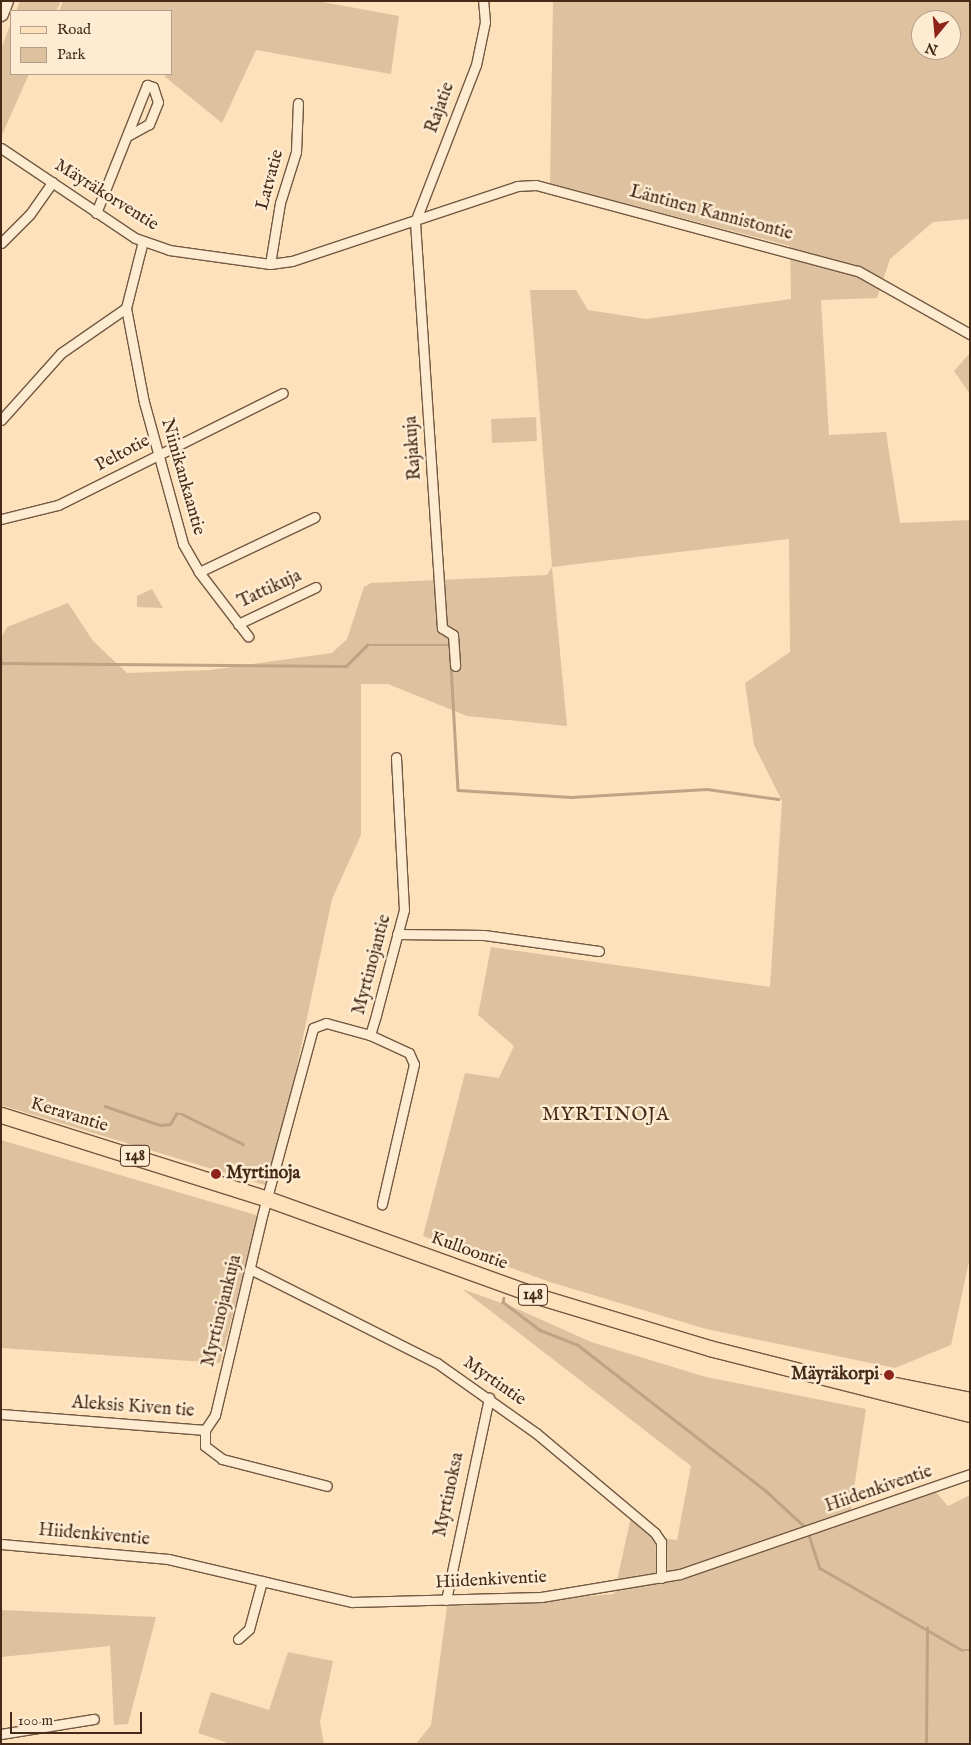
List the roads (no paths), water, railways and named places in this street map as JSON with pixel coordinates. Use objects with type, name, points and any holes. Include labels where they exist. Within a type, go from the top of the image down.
[{"type":"main road","name":"Keravantie","points":[[1,1116],[268,1199]]},
{"type":"main road","name":"Kulloontie","points":[[268,1199],[537,1296],[709,1348],[970,1414]]},
{"type":"main road","name":"Kulloontie","points":[[804,1371],[970,1400]]},
{"type":"street","points":[[1,14],[6,1]]},
{"type":"street","name":"Rajatie","points":[[415,222],[476,65],[485,22],[483,1]]},
{"type":"street","points":[[96,213],[129,135],[147,85],[153,88],[158,102],[149,124],[129,135]]},
{"type":"street","name":"Latvatie","points":[[270,264],[280,203],[296,152],[298,103]]},
{"type":"street","name":"Mäyräkorventie","points":[[1,148],[96,213],[143,241],[169,250],[270,264],[292,261],[433,216]]},
{"type":"street","points":[[1,243],[30,214],[52,182]]},
{"type":"street","name":"Läntinen Kannistontie","points":[[433,216],[517,186],[536,186],[858,271],[970,334]]},
{"type":"street","name":"Rajakuja","points":[[415,222],[442,628],[453,635],[455,666]]},
{"type":"street","points":[[1,420],[61,353],[126,308],[143,241]]},
{"type":"street","name":"Niinikankaantie","points":[[126,308],[158,454],[183,544],[199,572],[248,636]]},
{"type":"street","name":"Peltotie","points":[[1,519],[58,506],[158,454],[283,393]]},
{"type":"street","points":[[199,572],[315,517]]},
{"type":"street","name":"Tattikuja","points":[[238,624],[316,586]]},
{"type":"street","name":"Myrtinojantie","points":[[268,1199],[313,1028],[326,1023],[370,1035],[397,934],[405,894],[396,757]]},
{"type":"street","points":[[397,934],[484,935],[599,951]]},
{"type":"street","points":[[370,1035],[409,1053],[414,1064],[382,1204]]},
{"type":"street","name":"Myrtinojankuja","points":[[205,1430],[215,1415],[268,1199]]},
{"type":"street","name":"Myrtintie","points":[[250,1269],[398,1341],[489,1398],[655,1533],[661,1542],[662,1578]]},
{"type":"street","name":"Myrtinoksa","points":[[446,1600],[489,1398]]},
{"type":"street","name":"Aleksis Kiven tie","points":[[1,1414],[205,1430],[205,1446],[222,1458],[327,1486]]},
{"type":"street","name":"Hiidenkiventie","points":[[1,1544],[168,1559],[352,1602],[541,1597],[662,1578],[916,1496],[970,1474]]},
{"type":"street","points":[[238,1639],[249,1629],[262,1582]]},
{"type":"street","points":[[1,1734],[94,1719]]},
{"type":"waterway","points":[[1,663],[346,666],[367,645],[450,645]]},
{"type":"waterway","points":[[451,665],[458,790],[571,797],[707,789],[778,799]]},
{"type":"waterway","points":[[105,1106],[160,1125],[170,1124],[176,1114],[182,1114],[243,1144]]},
{"type":"waterway","points":[[504,1298],[503,1302],[540,1330],[578,1345],[765,1490],[804,1526]]},
{"type":"waterway","points":[[809,1535],[820,1568],[962,1650],[970,1650]]},
{"type":"waterway","points":[[926,1744],[927,1628]]},
{"type":"place","name":"Myrtinoja","points":[[216,1174]]},
{"type":"place","name":"Mäyräkorpi","points":[[889,1375]]},
{"type":"district","name":"MYRTINOJA","points":[[606,1116]]}]
